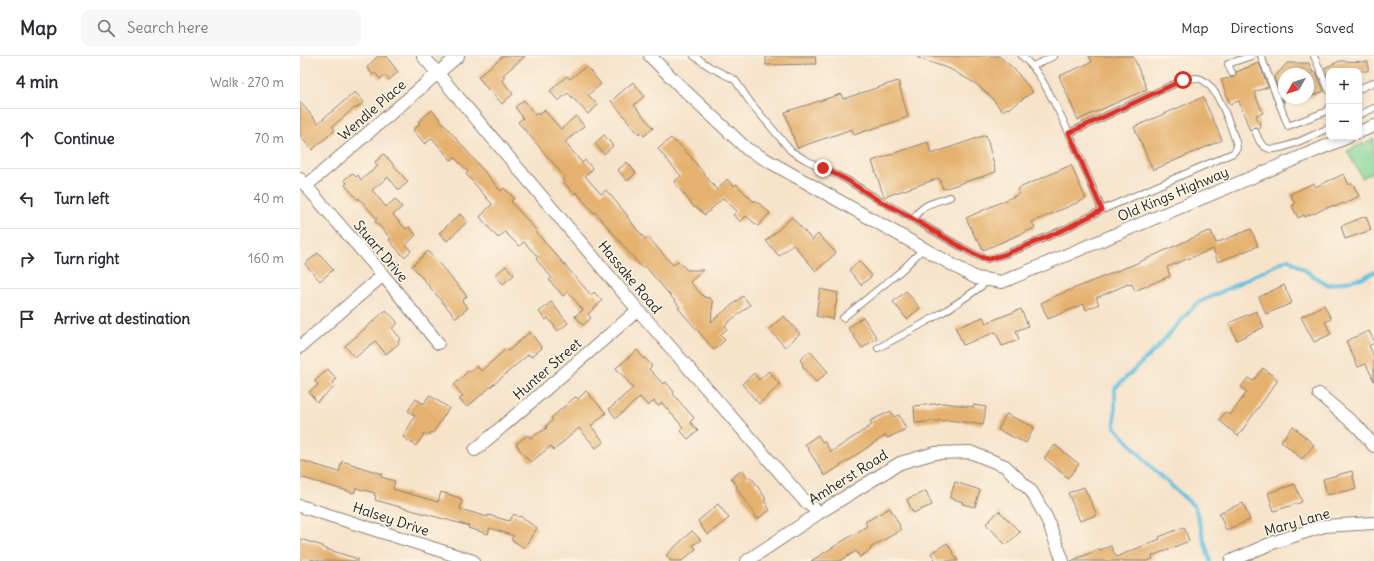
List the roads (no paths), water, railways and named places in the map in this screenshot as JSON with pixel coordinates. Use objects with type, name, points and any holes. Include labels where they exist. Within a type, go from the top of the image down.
[{"type":"street","name":"Hassake Road","points":[[423,56],[638,310],[802,498],[819,513]]},
{"type":"street","name":"Wendle Place","points":[[303,183],[458,56]]},
{"type":"street","name":"Old Kings Highway","points":[[650,56],[747,149],[976,278],[1002,282],[1341,140]]},
{"type":"street","points":[[1362,131],[1374,126]]},
{"type":"street","name":"Stuart Drive","points":[[303,183],[383,275],[438,343]]},
{"type":"street","points":[[300,347],[383,275]]},
{"type":"street","name":"Hunter Street","points":[[475,450],[638,310]]},
{"type":"street","points":[[1319,394],[1359,428],[1374,446]]},
{"type":"street","name":"Amherst Road","points":[[747,561],[819,513],[900,463],[935,454],[970,452],[1005,466],[1032,492],[1047,519],[1063,561]]},
{"type":"street","name":"Halsey Drive","points":[[300,506],[473,561]]},
{"type":"street","name":"Mary Lane","points":[[1231,561],[1272,543],[1324,526],[1374,523]]},
{"type":"lane","points":[[694,56],[710,67],[735,80],[750,102],[791,151],[847,180],[878,200],[914,219],[961,247],[980,257],[988,259],[1003,255],[1065,229],[1102,210],[1233,153],[1236,148],[1236,142],[1217,94],[1207,83],[1196,78],[1183,80],[1069,133]]},
{"type":"lane","points":[[1022,56],[1033,66],[1045,85],[1069,133],[1102,210]]},
{"type":"lane","points":[[1033,66],[1054,56]]},
{"type":"lane","points":[[1232,73],[1228,64],[1251,56]]},
{"type":"lane","points":[[1260,56],[1288,126],[1326,111]]},
{"type":"lane","points":[[1314,56],[1326,83]]},
{"type":"lane","points":[[1362,88],[1374,82]]},
{"type":"lane","points":[[1362,114],[1374,108]]},
{"type":"lane","points":[[1254,130],[1260,143],[1268,149],[1281,149],[1326,129]]},
{"type":"lane","points":[[914,219],[918,211],[924,206],[950,197]]},
{"type":"lane","points":[[843,318],[902,270],[923,249]]},
{"type":"lane","points":[[878,348],[932,320],[970,296],[989,280]]},
{"type":"waterway","points":[[1210,561],[1195,507],[1153,469],[1115,427],[1115,388],[1156,349],[1196,304],[1288,259],[1327,285],[1362,278],[1374,272]]}]
